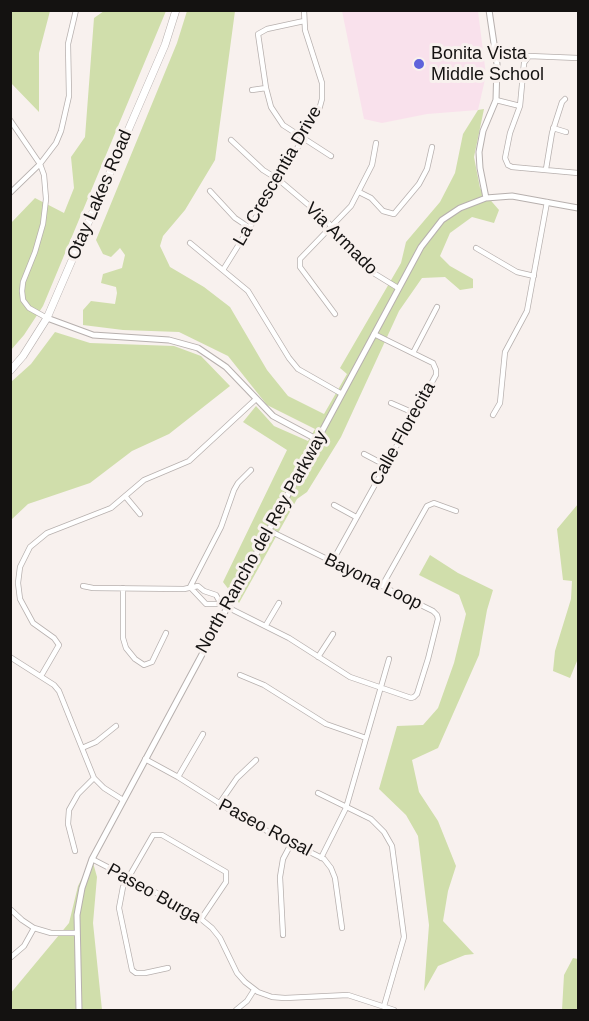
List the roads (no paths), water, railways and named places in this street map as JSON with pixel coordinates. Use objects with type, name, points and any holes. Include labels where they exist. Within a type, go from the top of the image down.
[{"type":"main road","name":"Otay Lakes Road","points":[[10,372],[29,348],[46,318],[165,45],[176,10]]},
{"type":"street","points":[[10,193],[40,164],[56,143],[65,120],[69,96],[68,44],[76,10]]},
{"type":"street","name":"La Crescentia Drive","points":[[223,270],[319,110],[322,88],[305,30],[304,10]]},
{"type":"street","points":[[486,198],[479,152],[483,131],[496,100],[497,64],[489,10]]},
{"type":"street","points":[[304,21],[267,28],[258,34],[266,88],[271,106],[279,120],[290,130],[332,156]]},
{"type":"street","points":[[579,58],[533,55],[529,56],[524,63],[520,106],[510,133],[506,161],[512,167],[579,173]]},
{"type":"street","points":[[252,90],[266,88]]},
{"type":"street","points":[[546,169],[553,128],[565,99]]},
{"type":"street","points":[[496,100],[520,106]]},
{"type":"street","points":[[10,120],[12,127],[40,164],[46,193],[36,252],[23,282],[23,300],[29,308],[46,318],[93,335],[169,340],[190,344],[219,360],[256,399],[279,419],[318,440]]},
{"type":"street","points":[[553,128],[566,132]]},
{"type":"street","name":"Via Armado","points":[[231,140],[263,170],[279,180],[317,212],[367,270],[398,288]]},
{"type":"street","points":[[335,314],[299,263],[301,256],[347,212],[372,165],[376,143]]},
{"type":"street","points":[[359,192],[371,198],[383,212],[394,214],[419,184],[427,169],[432,147]]},
{"type":"street","points":[[210,191],[235,218],[250,228]]},
{"type":"street","name":"North Rancho del Rey Parkway","points":[[79,1011],[77,933],[80,897],[92,859],[224,605],[318,440],[421,247],[442,220],[460,208],[486,198],[512,196],[579,208]]},
{"type":"street","points":[[493,415],[500,403],[505,352],[527,311],[547,202]]},
{"type":"street","points":[[190,243],[248,291],[298,369],[342,394]]},
{"type":"street","points":[[476,248],[517,272],[534,276]]},
{"type":"street","points":[[413,353],[437,307]]},
{"type":"street","name":"Calle Florecita","points":[[332,562],[437,372],[433,363],[374,334]]},
{"type":"street","points":[[41,676],[59,645],[54,638],[33,623],[23,607],[18,584],[22,561],[35,542],[48,533],[105,511],[144,480],[189,461],[256,399]]},
{"type":"street","points":[[391,403],[414,413]]},
{"type":"street","points":[[364,454],[385,465]]},
{"type":"street","points":[[190,587],[221,527],[234,490],[251,470]]},
{"type":"street","points":[[125,496],[140,514]]},
{"type":"street","points":[[382,586],[427,506],[434,503],[456,512]]},
{"type":"street","points":[[334,505],[356,517]]},
{"type":"street","name":"Bayona Loop","points":[[224,605],[266,625],[350,677],[411,698],[417,694],[438,619],[433,611],[268,530]]},
{"type":"street","points":[[83,586],[184,589],[198,586],[216,595],[224,605]]},
{"type":"street","points":[[190,587],[202,602],[224,605]]},
{"type":"street","points":[[123,588],[123,638],[126,648],[135,658],[144,665],[152,662],[166,633]]},
{"type":"street","points":[[200,597],[204,591]]},
{"type":"street","points":[[266,625],[279,603]]},
{"type":"street","points":[[318,657],[333,634]]},
{"type":"street","points":[[10,657],[54,685],[64,699],[94,778],[104,788],[123,800]]},
{"type":"street","points":[[321,858],[346,808],[389,659]]},
{"type":"street","points":[[240,675],[264,685],[326,724],[366,738]]},
{"type":"street","points":[[82,748],[96,742],[116,726]]},
{"type":"street","points":[[178,777],[203,734]]},
{"type":"street","name":"Paseo Rosal","points":[[145,759],[219,804],[321,858],[329,865],[335,878],[342,928]]},
{"type":"street","points":[[219,804],[237,778],[256,760]]},
{"type":"street","points":[[75,851],[68,824],[69,810],[78,794],[94,778]]},
{"type":"street","points":[[318,793],[365,815],[380,827],[392,846],[404,937],[384,1006]]},
{"type":"street","points":[[168,968],[145,973],[136,973],[132,970],[119,904],[127,877],[153,835],[159,834],[168,838],[226,872],[226,882],[201,919]]},
{"type":"street","points":[[283,935],[280,877],[283,859],[291,844]]},
{"type":"street","name":"Paseo Burga","points":[[92,859],[201,919],[219,935],[237,973],[254,990]]},
{"type":"street","points":[[10,909],[34,928],[51,933],[77,933]]},
{"type":"street","points":[[10,958],[24,946],[34,928]]},
{"type":"street","points":[[236,1011],[247,1001],[254,990],[267,996],[285,998],[344,995],[394,1011]]},
{"type":"place","name":"Bonita Vista Middle School","points":[[419,64]]}]
